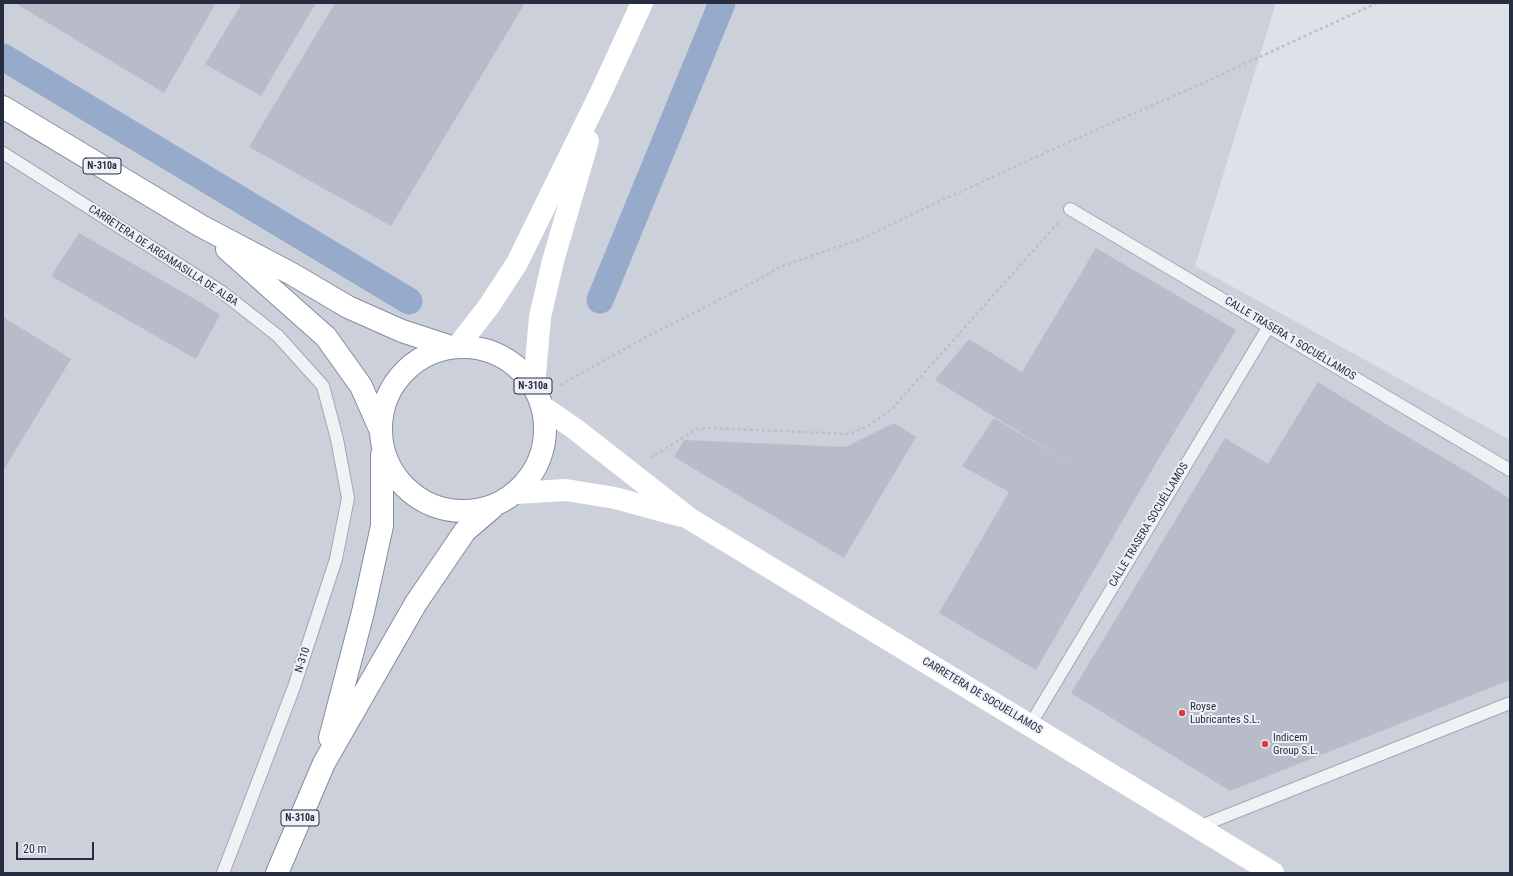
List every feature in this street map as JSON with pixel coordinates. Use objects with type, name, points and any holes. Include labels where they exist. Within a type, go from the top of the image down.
[{"type":"main road","points":[[455,346],[489,306],[517,263],[602,90],[642,3]]},
{"type":"main road","points":[[602,90],[553,261],[544,303],[540,324],[538,396],[690,519]]},
{"type":"main road","name":"N-310a","points":[[3,107],[201,226],[292,274],[348,307],[402,331],[455,346],[480,348],[501,356],[519,369],[538,396],[545,438],[536,469],[516,493],[495,506],[465,531],[416,603],[324,763],[277,873]]},
{"type":"main road","name":"N-310a","points":[[201,226],[326,337],[362,386],[392,473],[412,495],[438,508],[466,512],[495,506]]},
{"type":"main road","name":"N-310a","points":[[324,763],[363,612],[382,526],[381,438],[383,406],[393,384],[408,366],[428,353],[455,346]]},
{"type":"main road","points":[[516,493],[566,490],[615,498],[690,519]]},
{"type":"main road","name":"CARRETERA DE SOCUELLAMOS","points":[[690,519],[1273,873]]},
{"type":"lane","name":"CARRETERA DE ARGAMASILLA DE ALBA","points":[[3,153],[222,292],[278,336],[324,386],[337,439]]},
{"type":"lane","name":"CALLE TRASERA 1 SOCUÉLLAMOS","points":[[1070,209],[1510,470]]},
{"type":"lane","name":"CALLE TRASERA SOCUÉLLAMOS","points":[[1030,725],[1268,326]]},
{"type":"lane","name":"N-310","points":[[223,873],[294,687],[336,559],[348,498],[337,439]]},
{"type":"lane","points":[[1198,827],[1510,704]]},
{"type":"path","points":[[538,396],[648,336],[752,283],[780,266],[863,238],[1080,137],[1205,82],[1377,3]]},
{"type":"path","points":[[629,470],[697,429],[710,428],[850,434],[868,426],[891,410],[1070,209]]},
{"type":"shaded area","points":[[3,3],[1276,3],[1195,266],[1510,440],[1510,873],[3,873]]},
{"type":"building","points":[[15,3],[216,3],[164,93]]},
{"type":"building","points":[[242,3],[316,3],[261,96],[205,64]]},
{"type":"building","points":[[335,3],[525,3],[391,226],[249,147]]},
{"type":"building","points":[[79,233],[220,315],[196,359],[51,276]]},
{"type":"building","points":[[1096,248],[1236,330],[1160,456],[1036,670],[939,613],[1009,492],[962,466],[994,418],[1082,471],[935,380],[969,339],[1022,372]]},
{"type":"building","points":[[3,317],[71,359],[3,471]]},
{"type":"building","points":[[1318,382],[1510,499],[1510,680],[1230,791],[1071,693],[1225,438],[1268,464]]},
{"type":"building","points":[[894,423],[916,437],[844,558],[674,457],[684,440],[845,447]]},
{"type":"waterway","points":[[600,300],[722,3]]},
{"type":"waterway","points":[[3,57],[409,301]]},
{"type":"place","name":"Royse Lubricantes S.L.","points":[[1182,713]]},
{"type":"place","name":"Indicem Group S.L.","points":[[1265,744]]}]
